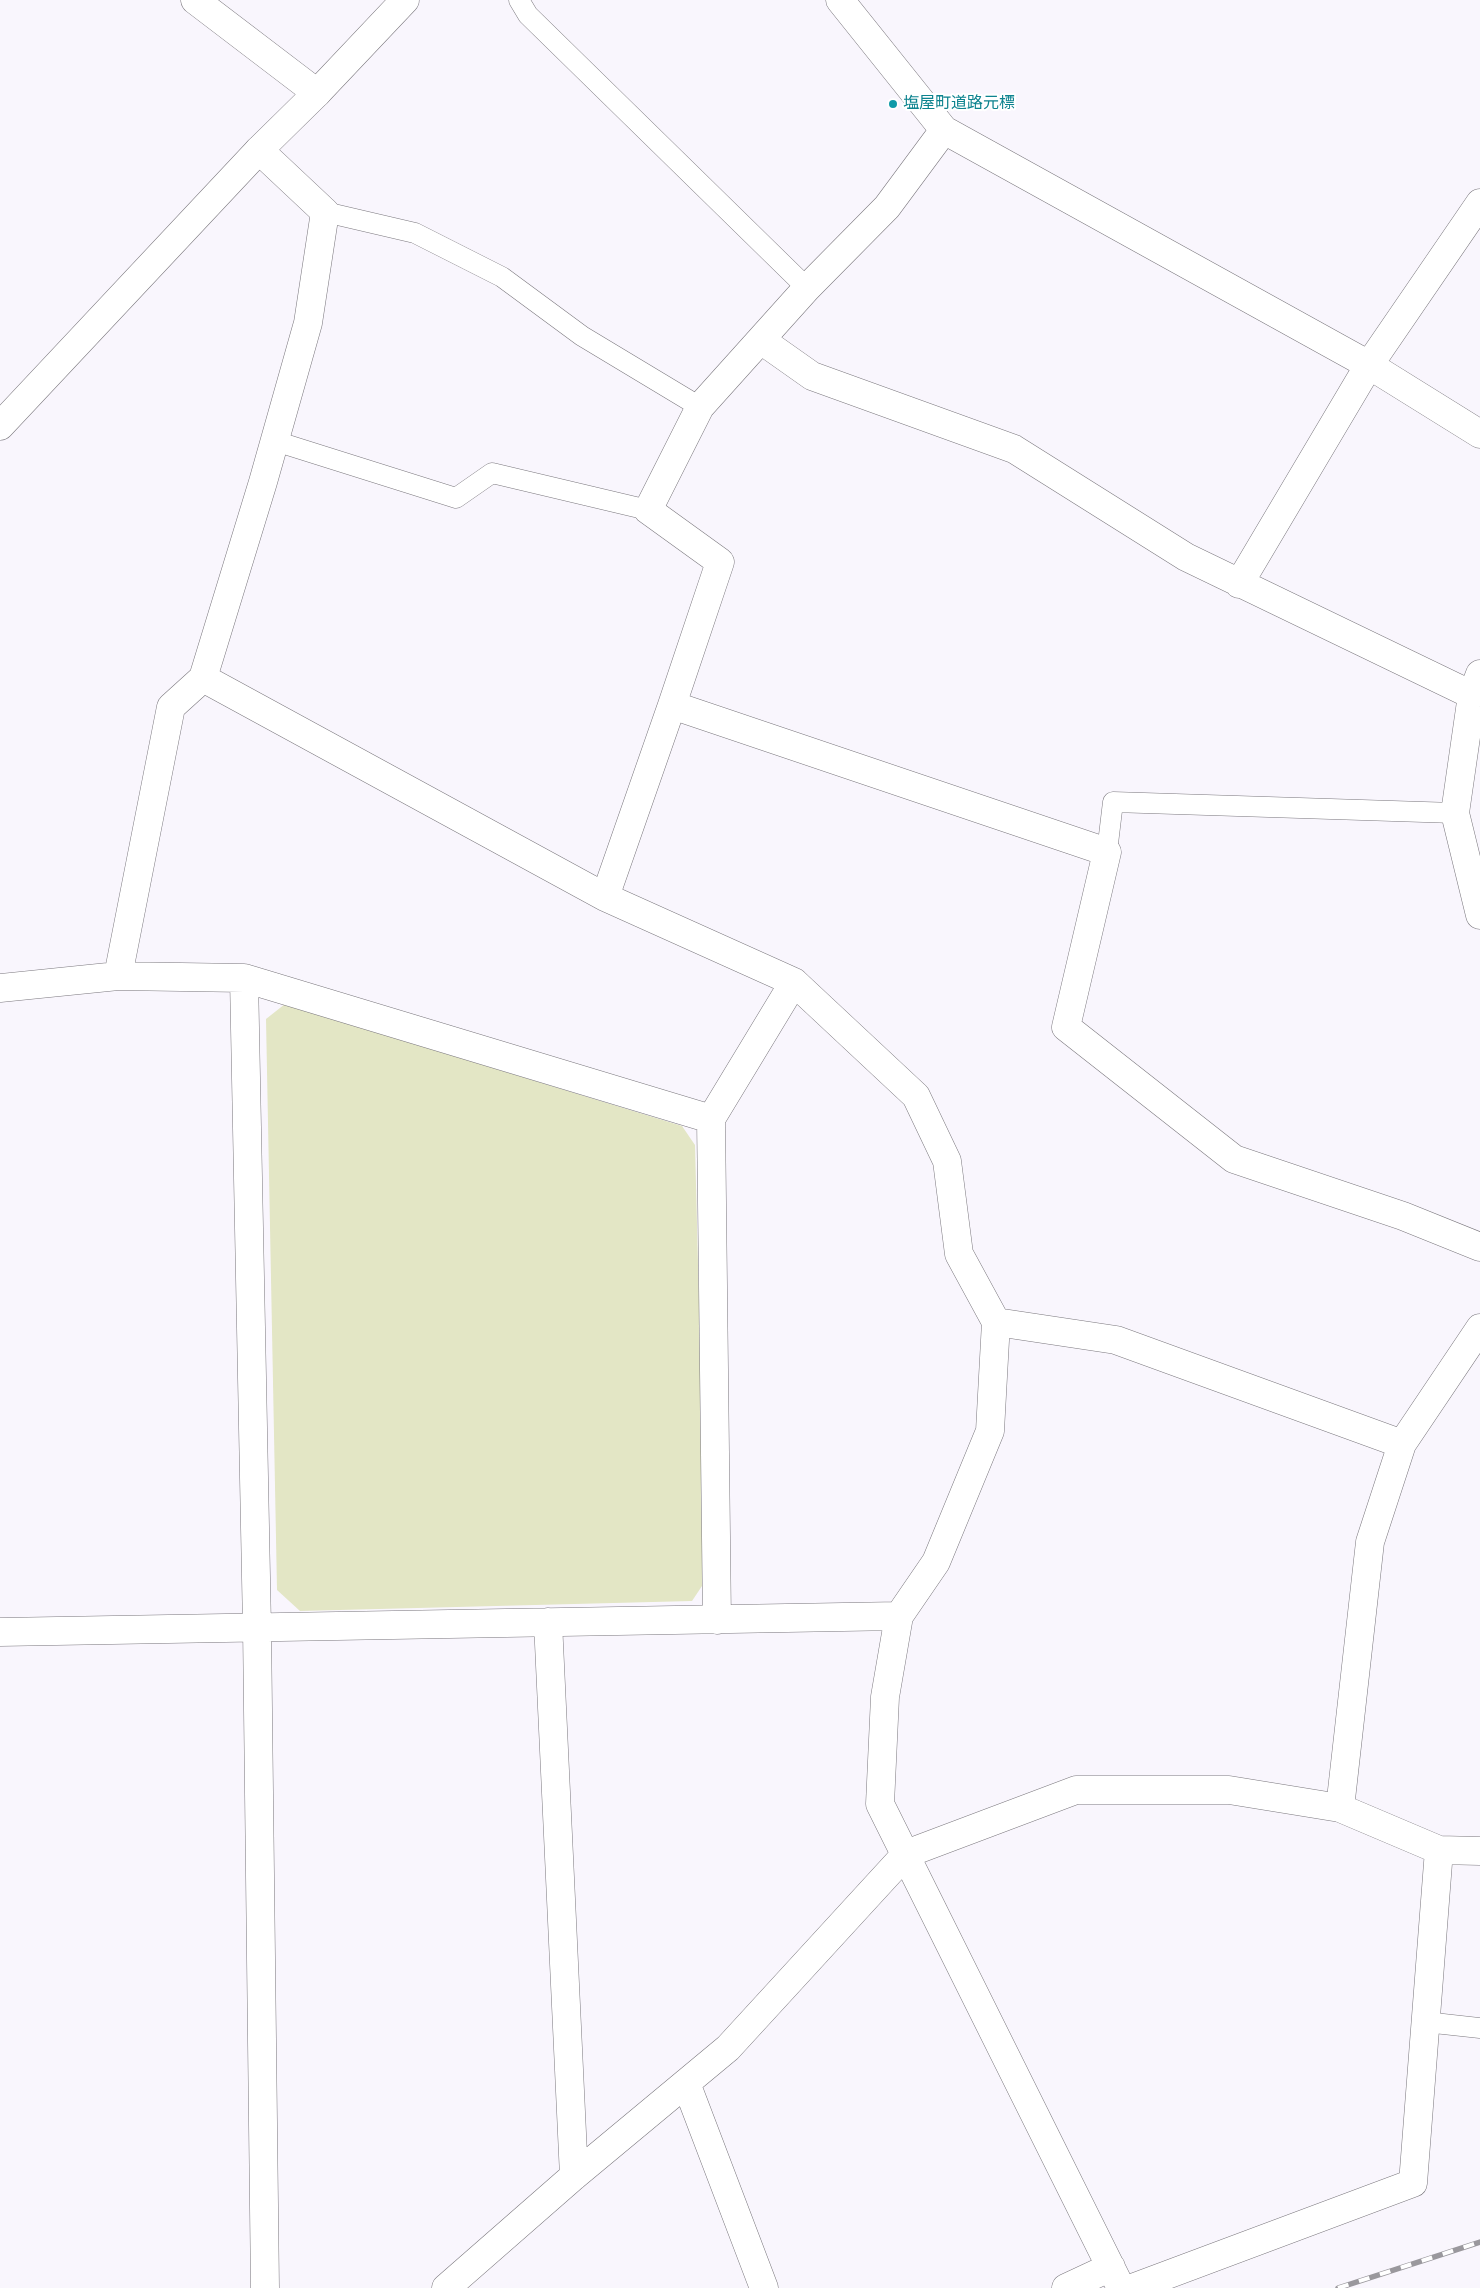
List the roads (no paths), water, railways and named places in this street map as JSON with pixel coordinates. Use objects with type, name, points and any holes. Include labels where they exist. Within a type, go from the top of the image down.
[{"type":"street","points":[[195,0],[317,93]]},
{"type":"street","points":[[0,426],[259,150],[317,93],[405,0]]},
{"type":"street","points":[[840,0],[944,130],[1369,365],[1480,434]]},
{"type":"street","points":[[605,897],[720,562],[648,510],[700,407],[807,288],[887,208],[944,130]]},
{"type":"street","points":[[118,976],[171,707],[203,678],[308,323],[325,212],[259,150]]},
{"type":"street","points":[[1240,584],[1369,365],[1480,202]]},
{"type":"street","points":[[761,340],[812,376],[1014,449],[1186,557],[1240,584],[1476,684],[1455,813],[1480,915]]},
{"type":"street","points":[[203,678],[605,897],[794,982],[916,1096],[946,1161],[960,1254],[996,1322],[990,1431],[936,1562],[899,1616],[885,1697],[880,1804],[1116,2278],[1066,2288]]},
{"type":"street","points":[[672,705],[1107,852],[1066,1027],[1234,1159],[1403,1216],[1480,1247]]},
{"type":"street","points":[[0,988],[118,976],[244,978],[711,1119]]},
{"type":"street","points":[[244,978],[257,1627],[265,2288]]},
{"type":"street","points":[[717,1620],[711,1119],[794,982]]},
{"type":"street","points":[[996,1322],[1116,1340],[1402,1444]]},
{"type":"street","points":[[1340,1808],[1370,1542],[1402,1444],[1480,1328]]},
{"type":"street","points":[[0,1632],[899,1616]]},
{"type":"street","points":[[548,1622],[574,2176]]},
{"type":"street","points":[[446,2288],[574,2176],[728,2048],[906,1854],[1076,1790],[1230,1790],[1340,1808],[1439,1850],[1480,1851]]},
{"type":"street","points":[[1132,2288],[1413,2183],[1439,1850]]},
{"type":"street","points":[[686,2083],[764,2288]]},
{"type":"lane","points":[[519,0],[528,15],[807,288]]},
{"type":"lane","points":[[325,212],[415,233],[493,273],[582,336],[700,407]]},
{"type":"lane","points":[[274,441],[456,498],[492,473],[648,510]]},
{"type":"lane","points":[[1107,852],[1113,802],[1455,813]]},
{"type":"lane","points":[[1425,2022],[1480,2028]]},
{"type":"railway","points":[[1338,2288],[1480,2242]]},
{"type":"place","name":"塩屋町道路元標","points":[[893,104]]}]
